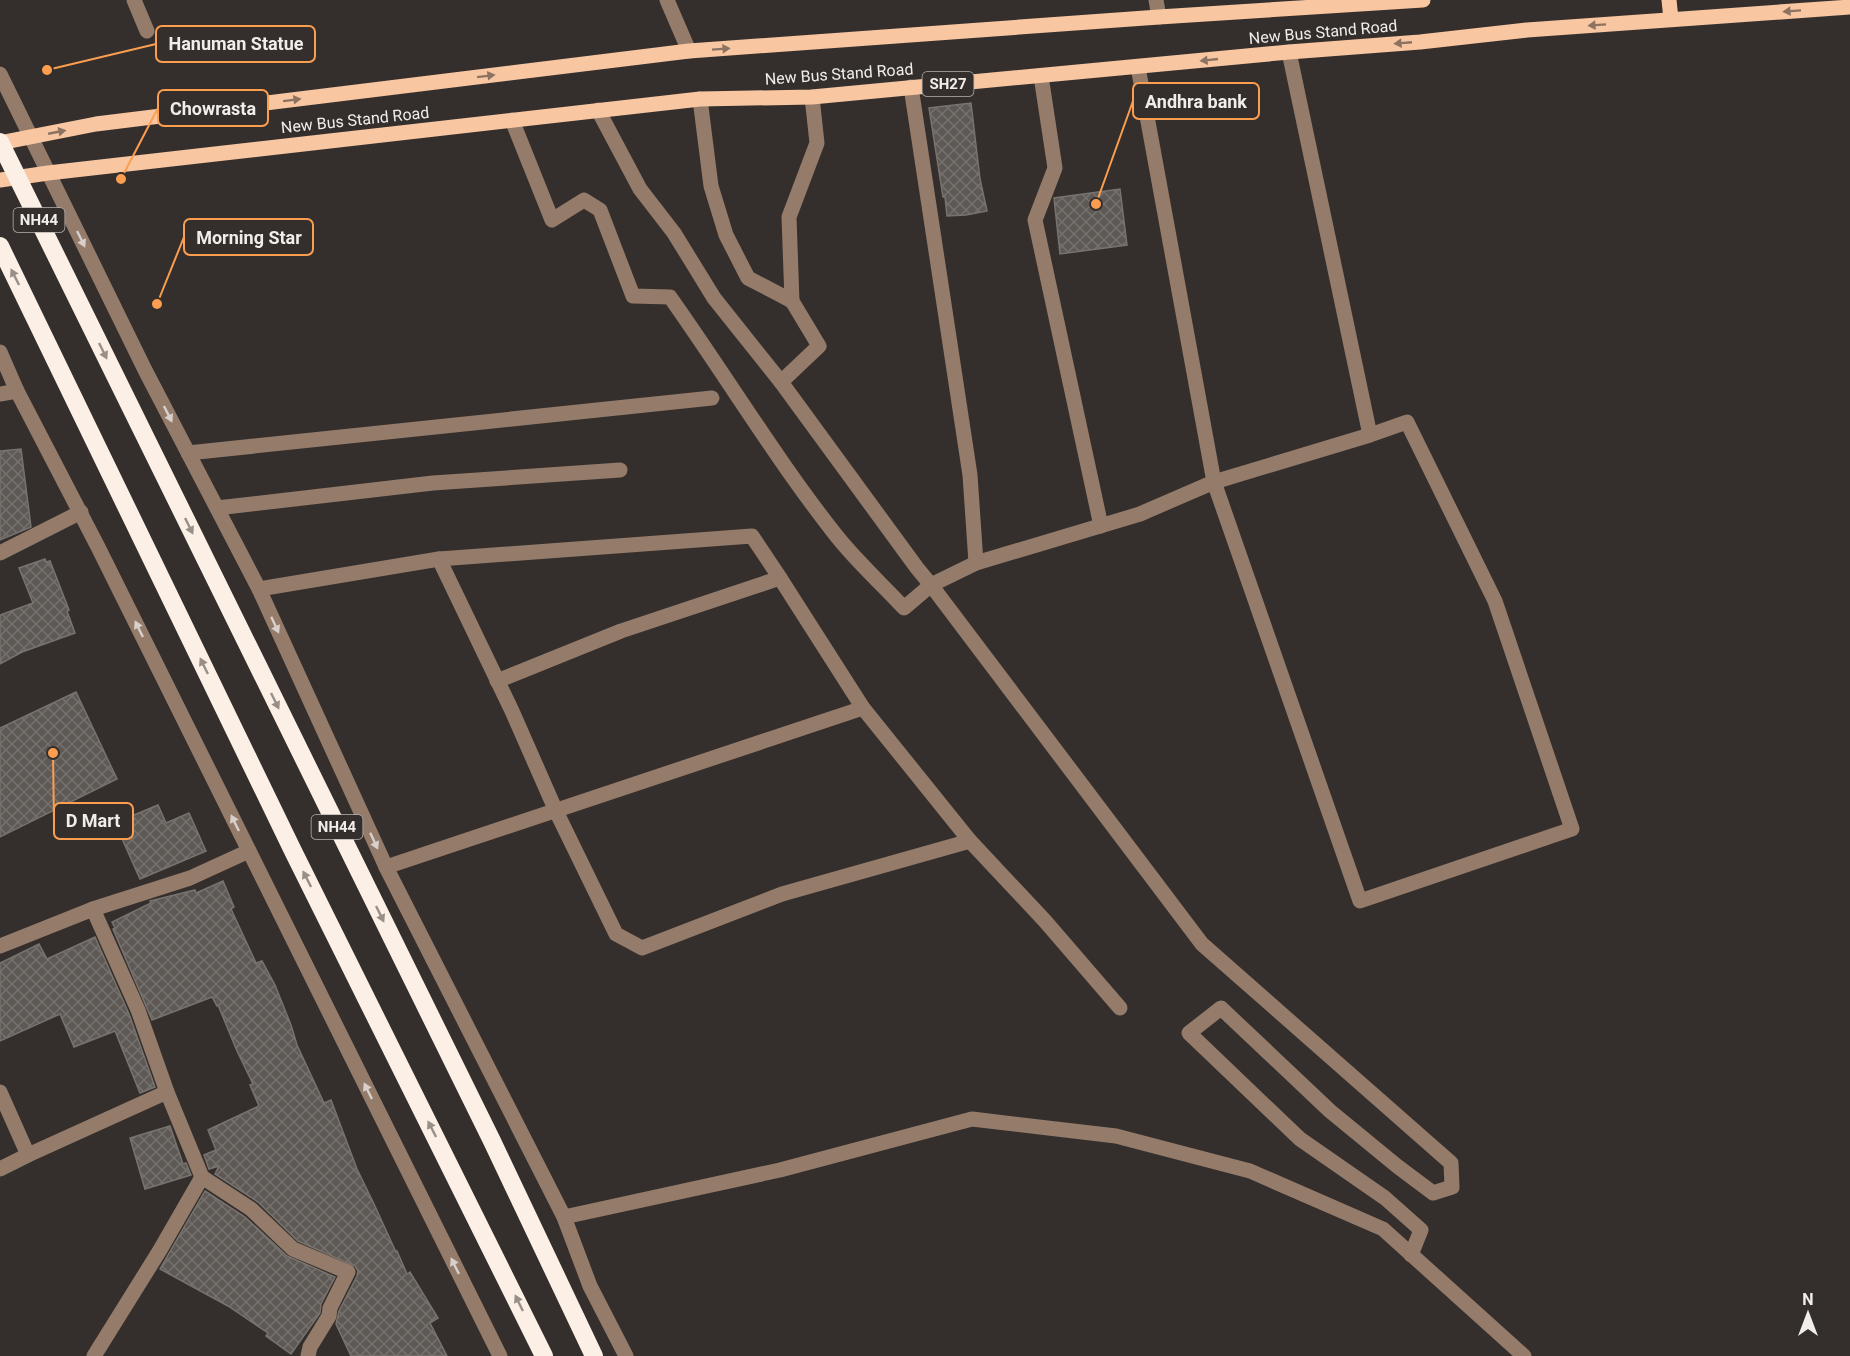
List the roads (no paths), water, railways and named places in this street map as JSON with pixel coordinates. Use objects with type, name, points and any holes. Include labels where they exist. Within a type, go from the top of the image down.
[{"type":"highway","name":"NH44","points":[[0,143],[492,1141],[594,1356]]},
{"type":"highway","name":"NH44","points":[[0,246],[293,851],[544,1356]]},
{"type":"main road","name":"New Bus Stand Road","points":[[0,143],[96,124],[689,51],[1423,0]]},
{"type":"main road","points":[[1669,0],[1671,19]]},
{"type":"main road","name":"New Bus Stand Road","points":[[48,172],[700,99],[812,97],[1288,52],[1420,42],[1527,30],[1850,7]]},
{"type":"main road","name":"SH27","points":[[0,180],[48,172]]},
{"type":"street","points":[[134,0],[147,31]]},
{"type":"street","points":[[667,0],[689,51]]},
{"type":"street","points":[[1156,0],[1159,17]]},
{"type":"street","points":[[1288,52],[1370,435]]},
{"type":"street","points":[[513,120],[552,220],[584,200],[600,210],[633,296],[670,297],[836,536],[904,608],[931,585],[976,564],[1140,514],[1214,482],[1407,422],[1495,601],[1572,829],[1360,901],[1214,482],[1138,67]]},
{"type":"street","points":[[0,74],[188,453],[259,589],[386,867],[564,1217],[590,1286],[626,1356]]},
{"type":"street","points":[[1041,76],[1055,168],[1035,220],[1101,526]]},
{"type":"street","points":[[911,87],[970,475],[976,564]]},
{"type":"street","points":[[781,382],[819,346],[792,301],[789,217],[817,143],[812,97]]},
{"type":"street","points":[[700,99],[711,186],[726,235],[748,278],[792,301]]},
{"type":"street","points":[[598,110],[640,189],[674,233],[714,298],[781,382],[917,568],[1202,944],[1451,1163],[1452,1187],[1433,1193],[1330,1111],[1221,1008],[1189,1033],[1299,1139],[1385,1198],[1421,1230],[1412,1255]]},
{"type":"street","points":[[0,352],[17,391],[81,512],[500,1356]]},
{"type":"street","points":[[0,394],[17,391]]},
{"type":"street","points":[[188,453],[712,398]]},
{"type":"street","points":[[217,508],[433,483],[620,470]]},
{"type":"street","points":[[0,553],[81,512]]},
{"type":"street","points":[[259,589],[439,559],[752,536],[863,708],[970,841],[1045,921],[1120,1008]]},
{"type":"street","points":[[439,559],[556,812],[616,934],[642,948],[782,894],[970,841]]},
{"type":"street","points":[[497,681],[621,631],[780,578]]},
{"type":"street","points":[[386,867],[863,708]]},
{"type":"street","points":[[0,946],[93,909],[190,878],[249,850]]},
{"type":"street","points":[[93,909],[138,1010],[167,1092],[202,1177],[251,1209],[293,1249],[348,1272],[330,1308],[329,1316],[310,1347],[308,1356]]},
{"type":"street","points":[[0,1092],[28,1155]]},
{"type":"street","points":[[0,1169],[167,1092]]},
{"type":"street","points":[[564,1217],[780,1170],[972,1119],[1116,1136],[1250,1171],[1383,1229],[1524,1356]]},
{"type":"street","points":[[94,1356],[202,1177]]},
{"type":"place","name":"Hanuman Statue","points":[[47,70]]},
{"type":"place","name":"Chowrasta","points":[[121,179]]},
{"type":"place","name":"Andhra bank","points":[[1096,204]]},
{"type":"place","name":"Morning Star","points":[[157,304]]},
{"type":"place","name":"D Mart","points":[[53,753]]}]
